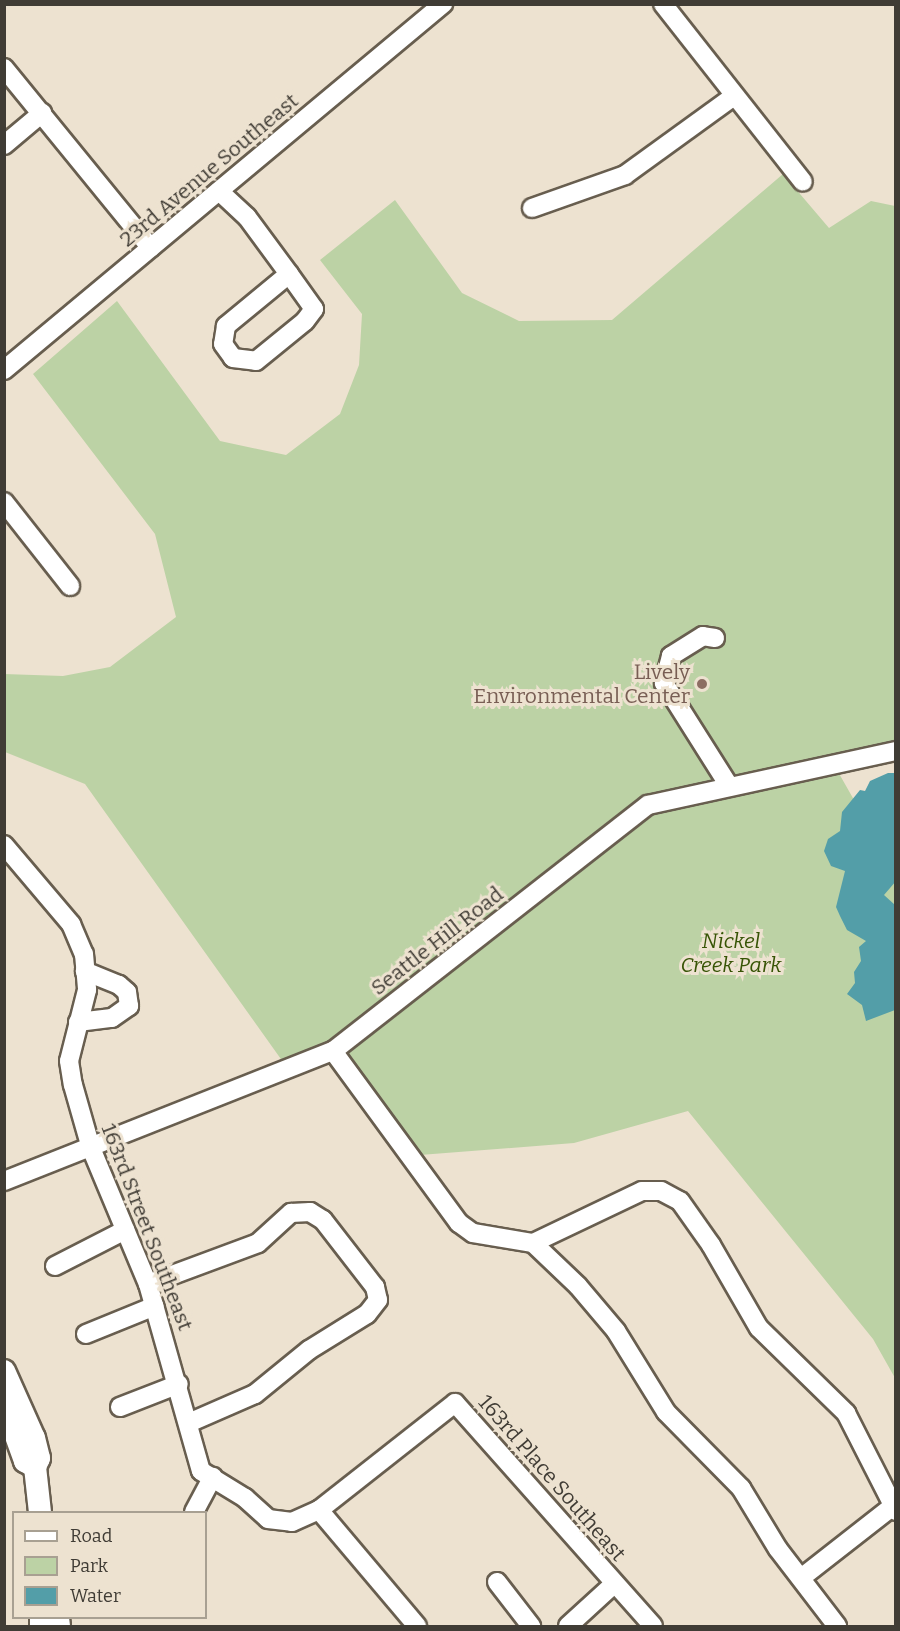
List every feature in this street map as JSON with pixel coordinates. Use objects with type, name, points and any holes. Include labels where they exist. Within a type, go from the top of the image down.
[{"type":"main road","points":[[4,1371],[34,1438],[39,1458],[35,1467],[40,1511]]},
{"type":"main road","points":[[4,1403],[25,1461],[35,1467]]},
{"type":"street","name":"23rd Avenue Southeast","points":[[4,370],[442,4]]},
{"type":"street","points":[[663,4],[803,182]]},
{"type":"street","points":[[4,68],[151,248]]},
{"type":"street","points":[[532,208],[625,175],[734,96]]},
{"type":"street","points":[[4,145],[42,113]]},
{"type":"street","points":[[219,191],[247,217],[289,274],[314,309],[305,321],[256,361],[233,358],[223,344],[226,326],[289,274]]},
{"type":"street","points":[[4,502],[70,586]]},
{"type":"street","points":[[715,638],[703,636],[671,656],[664,683],[729,786]]},
{"type":"street","name":"Seattle Hill Road","points":[[4,1181],[333,1051],[648,805],[896,751]]},
{"type":"street","name":"163rd Street Southeast","points":[[4,846],[71,924],[84,954],[87,990],[69,1062],[91,1148],[148,1284],[190,1422],[201,1470],[268,1519],[292,1522],[319,1510],[455,1403]]},
{"type":"street","points":[[78,1022],[112,1018],[129,1006],[127,992],[118,985],[85,971]]},
{"type":"street","points":[[333,1051],[459,1223],[474,1233],[533,1243],[642,1191],[661,1191],[680,1201],[711,1245],[759,1328],[846,1413],[894,1509],[801,1578]]},
{"type":"street","points":[[148,1284],[258,1244],[291,1212],[310,1212],[323,1220],[375,1287],[378,1300],[367,1314],[309,1350],[255,1395],[190,1422]]},
{"type":"street","points":[[55,1266],[125,1230]]},
{"type":"street","points":[[533,1243],[616,1331],[666,1412],[741,1488],[801,1578],[837,1626]]},
{"type":"street","points":[[86,1334],[155,1306]]},
{"type":"street","points":[[120,1407],[179,1384]]},
{"type":"street","name":"163rd Place Southeast","points":[[455,1403],[653,1626]]},
{"type":"street","points":[[195,1511],[213,1477]]},
{"type":"street","points":[[319,1510],[417,1626]]},
{"type":"street","points":[[497,1582],[531,1626]]},
{"type":"street","points":[[568,1626],[614,1584]]},
{"type":"green space","name":"Nickel Creek Park","points":[[783,174],[829,228],[871,201],[895,206],[895,751],[833,763],[895,872],[895,1378],[873,1339],[688,1111],[574,1143],[407,1156],[333,1051],[288,1069],[85,784],[5,752],[4,674],[63,676],[110,667],[176,617],[155,534],[33,374],[117,301],[220,441],[286,455],[340,414],[359,365],[362,314],[320,260],[395,200],[462,293],[519,321],[612,320]]},
{"type":"water","points":[[888,773],[895,773],[896,881],[884,895],[895,905],[895,1010],[866,1021],[862,1005],[847,994],[855,983],[854,972],[861,961],[859,947],[866,941],[847,930],[840,916],[836,907],[845,871],[831,866],[824,851],[828,839],[840,831],[842,812],[860,790],[865,791],[870,781]]},
{"type":"place","name":"Lively Environmental Center","points":[[702,684]]}]
